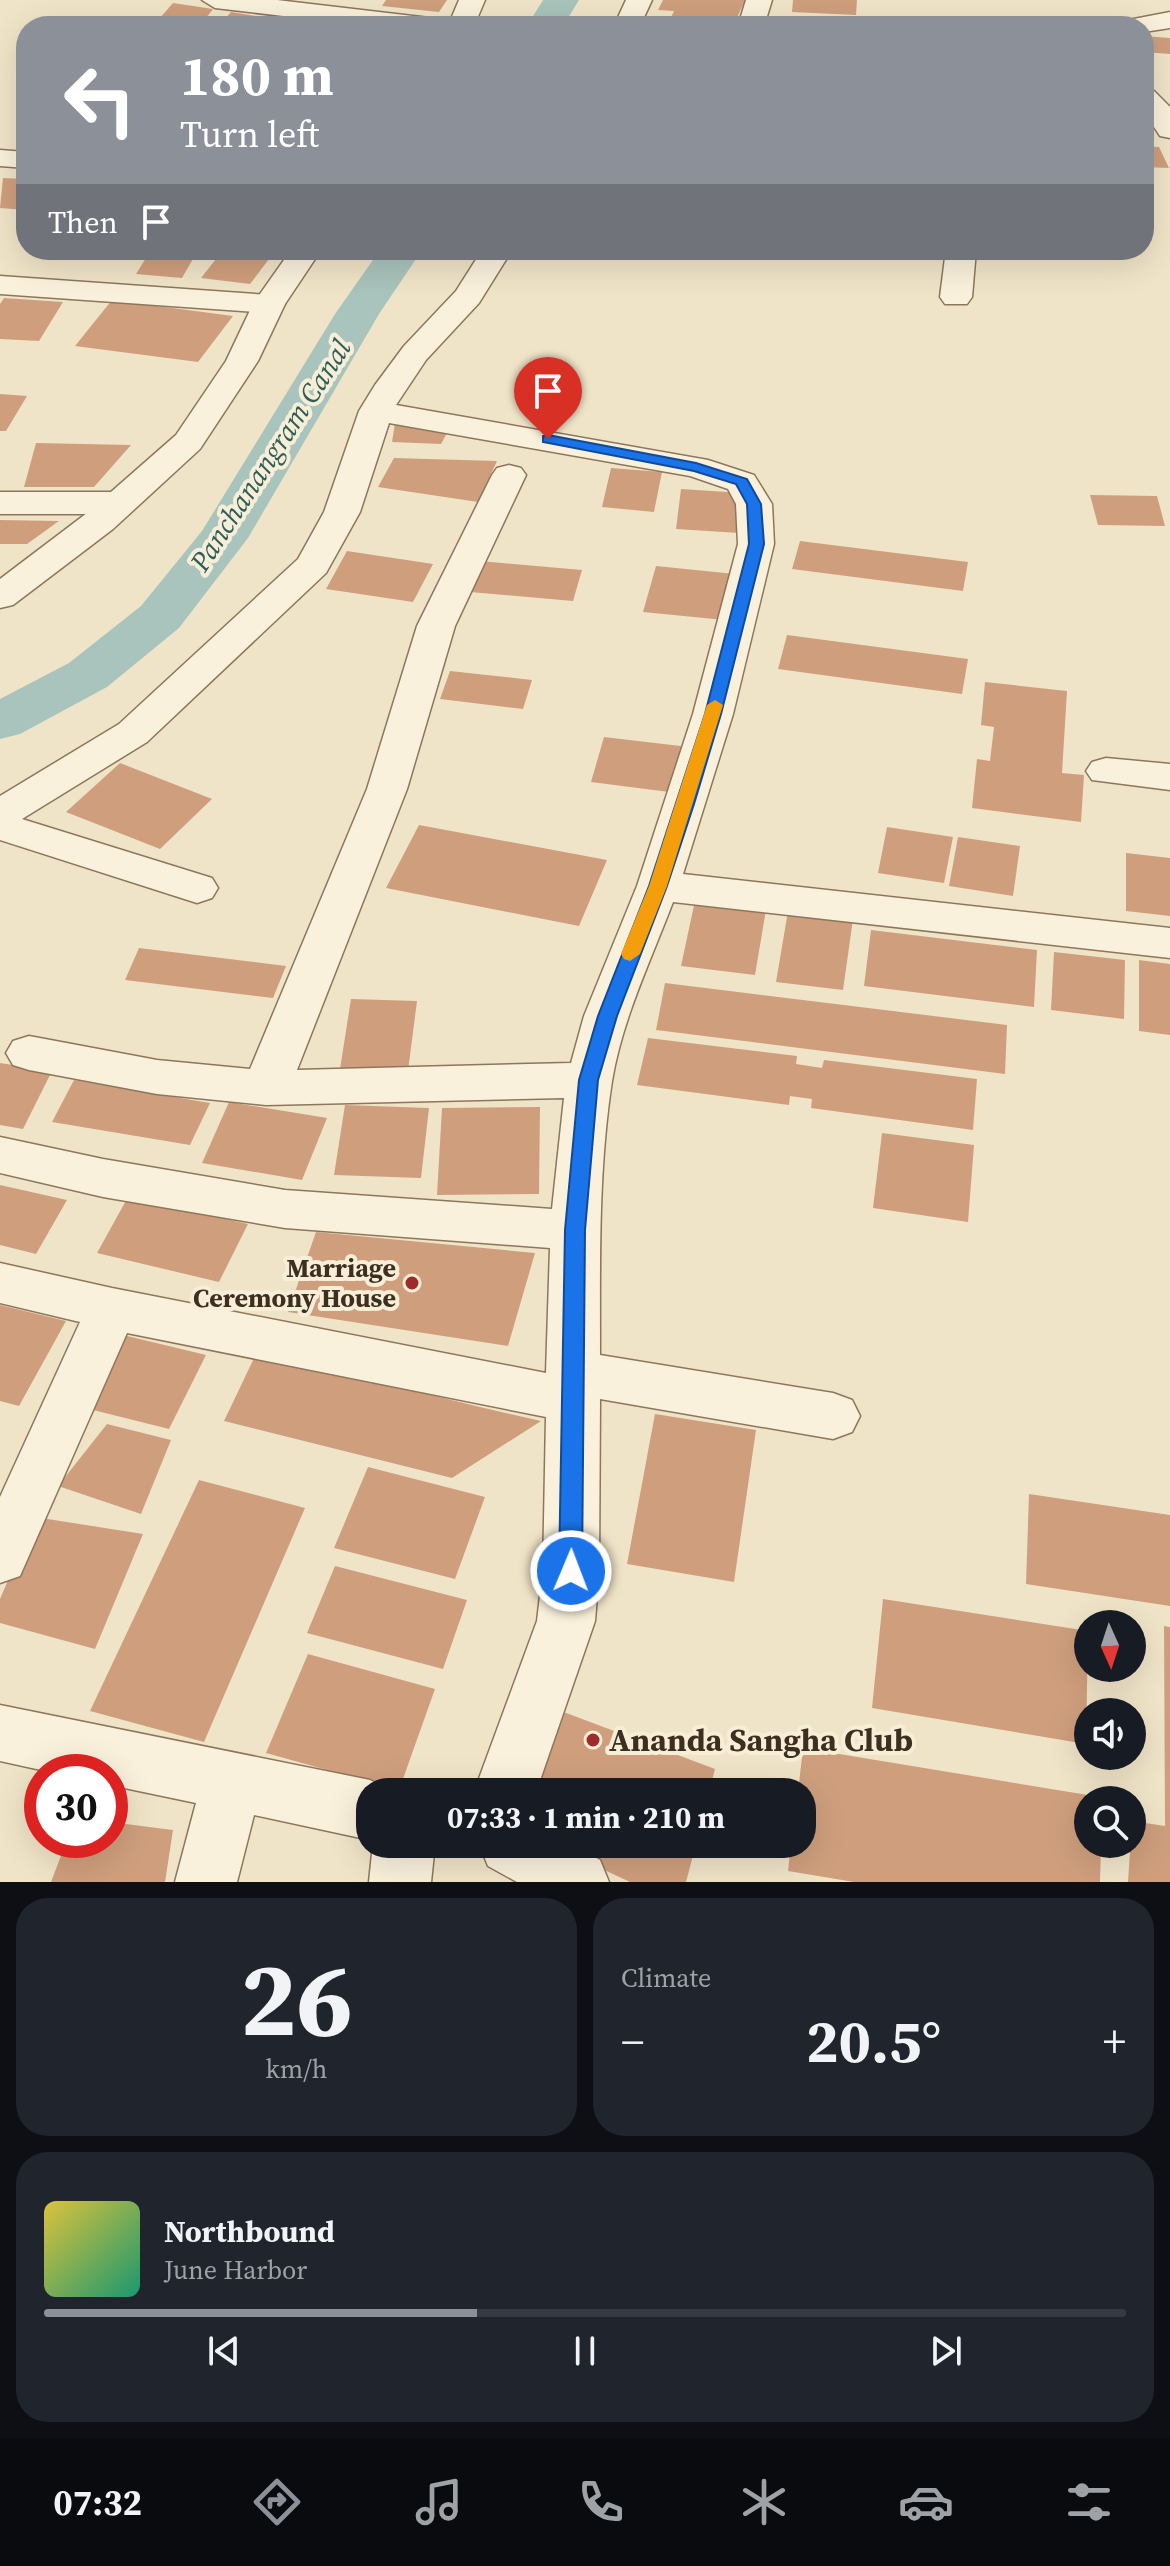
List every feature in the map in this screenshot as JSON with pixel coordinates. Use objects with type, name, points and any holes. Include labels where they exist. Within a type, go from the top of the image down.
[{"type":"street","points":[[215,0],[347,16]]},
{"type":"street","points":[[1154,106],[1170,130]]},
{"type":"street","points":[[0,597],[54,559],[188,442],[242,361],[269,304],[299,260]]},
{"type":"street","points":[[0,813],[65,778],[133,733],[313,565],[342,512],[376,411],[415,353],[468,296],[491,260]]},
{"type":"street","points":[[956,297],[960,260]]},
{"type":"street","points":[[0,285],[269,304]]},
{"type":"street","points":[[376,411],[696,467],[742,482],[754,504],[756,544],[713,714],[658,886],[607,1016],[589,1080],[575,1230],[571,1571],[566,1621],[510,1778]]},
{"type":"street","points":[[266,1088],[387,789],[436,626],[509,475]]},
{"type":"street","points":[[0,503],[120,503]]},
{"type":"street","points":[[1106,771],[1170,777]]},
{"type":"street","points":[[0,826],[197,888]]},
{"type":"street","points":[[658,886],[1170,943]]},
{"type":"street","points":[[29,1053],[157,1077],[266,1088],[589,1080]]},
{"type":"street","points":[[0,1155],[103,1178],[285,1209],[575,1230]]},
{"type":"street","points":[[0,1283],[112,1309],[572,1386],[833,1416]]},
{"type":"street","points":[[0,1558],[112,1309]]},
{"type":"street","points":[[0,1733],[356,1807]]},
{"type":"street","points":[[206,1882],[232,1783]]},
{"type":"street","points":[[400,1882],[403,1858]]},
{"type":"street","points":[[535,1858],[578,1882]]},
{"type":"building","points":[[386,0],[447,0],[439,12],[382,6]]},
{"type":"building","points":[[663,0],[745,0],[738,16],[672,16],[674,11],[658,10]]},
{"type":"building","points":[[793,0],[857,0],[856,15],[792,12]]},
{"type":"building","points":[[173,3],[213,9],[208,16],[162,16]]},
{"type":"building","points":[[231,12],[256,16],[228,16]]},
{"type":"building","points":[[1154,37],[1170,38],[1170,54],[1154,53]]},
{"type":"building","points":[[1154,147],[1159,147],[1169,168],[1154,167]]},
{"type":"building","points":[[3,178],[16,179],[16,209],[0,208]]},
{"type":"building","points":[[145,260],[192,260],[182,278],[136,274]]},
{"type":"building","points":[[215,260],[268,260],[250,284],[201,278]]},
{"type":"building","points":[[4,298],[63,302],[39,341],[0,339],[0,304]]},
{"type":"building","points":[[112,300],[233,316],[198,362],[75,346]]},
{"type":"building","points":[[0,394],[27,396],[6,431],[0,431]]},
{"type":"building","points":[[395,423],[448,431],[441,444],[392,442]]},
{"type":"building","points":[[36,443],[131,445],[94,487],[24,487]]},
{"type":"building","points":[[394,458],[497,461],[478,502],[378,487]]},
{"type":"building","points":[[611,468],[662,472],[654,512],[602,507]]},
{"type":"building","points":[[681,489],[743,493],[739,533],[676,529]]},
{"type":"building","points":[[1090,495],[1157,496],[1165,526],[1098,525]]},
{"type":"building","points":[[0,520],[59,521],[27,544],[0,544]]},
{"type":"building","points":[[800,541],[968,562],[963,591],[792,569]]},
{"type":"building","points":[[347,551],[433,564],[413,602],[326,589]]},
{"type":"building","points":[[480,561],[582,570],[573,601],[470,592]]},
{"type":"building","points":[[656,566],[735,574],[724,620],[643,612]]},
{"type":"building","points":[[787,635],[968,659],[962,694],[778,669]]},
{"type":"building","points":[[450,671],[532,680],[523,709],[440,699]]},
{"type":"building","points":[[985,682],[1067,691],[1062,773],[1084,775],[1081,822],[972,808],[977,759],[990,761],[994,727],[981,725]]},
{"type":"building","points":[[604,737],[689,747],[677,793],[591,782]]},
{"type":"building","points":[[120,763],[212,799],[160,849],[66,812]]},
{"type":"building","points":[[419,825],[607,860],[579,926],[386,888]]},
{"type":"building","points":[[887,827],[953,837],[944,883],[878,873]]},
{"type":"building","points":[[958,837],[1020,846],[1013,896],[949,886]]},
{"type":"building","points":[[1126,853],[1170,858],[1170,916],[1126,911]]},
{"type":"building","points":[[696,896],[767,904],[755,975],[681,966]]},
{"type":"building","points":[[788,911],[853,919],[843,990],[776,982]]},
{"type":"building","points":[[871,930],[1037,950],[1034,1007],[864,986]]},
{"type":"building","points":[[139,948],[286,966],[273,998],[125,980]]},
{"type":"building","points":[[1054,952],[1125,960],[1124,1019],[1051,1010]]},
{"type":"building","points":[[1139,960],[1170,964],[1170,1035],[1139,1031]]},
{"type":"building","points":[[665,983],[1007,1025],[1005,1074],[656,1030]]},
{"type":"building","points":[[351,999],[417,1001],[408,1071],[340,1069]]},
{"type":"building","points":[[648,1038],[797,1056],[796,1064],[822,1068],[824,1060],[977,1079],[973,1130],[811,1108],[812,1099],[790,1096],[789,1105],[637,1085]]},
{"type":"building","points":[[0,1063],[52,1071],[23,1129],[0,1125]]},
{"type":"building","points":[[74,1080],[210,1103],[190,1145],[52,1122]]},
{"type":"building","points":[[229,1102],[327,1118],[302,1180],[202,1163]]},
{"type":"building","points":[[345,1105],[429,1108],[421,1178],[334,1175]]},
{"type":"building","points":[[540,1107],[539,1194],[437,1195],[442,1108]]},
{"type":"building","points":[[882,1133],[974,1145],[968,1222],[873,1208]]},
{"type":"building","points":[[0,1185],[67,1200],[36,1254],[0,1245]]},
{"type":"building","points":[[128,1197],[248,1224],[219,1282],[97,1253]]},
{"type":"building","name":"Marriage Ceremony House","points":[[316,1232],[535,1253],[508,1346],[288,1312]]},
{"type":"building","points":[[0,1305],[66,1321],[19,1406],[0,1401]]},
{"type":"building","points":[[119,1334],[206,1355],[169,1429],[81,1407]]},
{"type":"building","points":[[257,1352],[541,1421],[452,1478],[224,1421]]},
{"type":"building","points":[[655,1414],[756,1430],[734,1582],[627,1564]]},
{"type":"building","points":[[107,1424],[171,1440],[141,1514],[58,1486]]},
{"type":"building","points":[[368,1467],[485,1497],[455,1579],[334,1548]]},
{"type":"building","points":[[199,1480],[305,1508],[204,1742],[90,1711]]},
{"type":"building","points":[[1029,1494],[1170,1515],[1170,1606],[1026,1584]]},
{"type":"building","points":[[35,1517],[143,1534],[95,1649],[0,1623],[0,1599]]},
{"type":"building","points":[[335,1566],[467,1600],[443,1669],[307,1633]]},
{"type":"building","points":[[883,1599],[1074,1629],[1074,1682],[1087,1682],[1087,1698],[1074,1698],[1074,1742],[872,1708]]},
{"type":"building","points":[[1164,1626],[1170,1627],[1170,1882],[1128,1882],[1130,1858],[1146,1858],[1146,1823],[1165,1826]]},
{"type":"building","points":[[308,1654],[435,1689],[403,1778],[356,1778],[266,1753]]},
{"type":"building","name":"Ananda Sangha Club","points":[[561,1711],[715,1769],[713,1778],[530,1778]]},
{"type":"building","points":[[803,1748],[1074,1793],[1074,1858],[1101,1858],[1100,1882],[854,1882],[788,1871],[789,1858],[816,1858],[816,1778],[800,1778]]},
{"type":"building","points":[[128,1824],[173,1830],[165,1882],[51,1882],[60,1858],[128,1858]]},
{"type":"building","points":[[579,1858],[692,1858],[686,1882],[630,1882]]},
{"type":"waterway","name":"Panchanangram Canal","points":[[551,16],[561,0]]},
{"type":"waterway","name":"Panchanangram Canal","points":[[0,722],[88,675],[160,617],[223,538],[357,314],[394,260]]},
{"type":"slow traffic","points":[[630,954],[676,834],[715,705]]},
{"type":"place","name":"Marriage Ceremony House","points":[[412,1283]]},
{"type":"place","name":"Ananda Sangha Club","points":[[593,1740]]},
{"type":"route","points":[[548,439],[696,467],[742,482],[754,504],[756,544],[713,714],[685,804],[658,886],[607,1016],[589,1080],[575,1230],[571,1571]]}]
